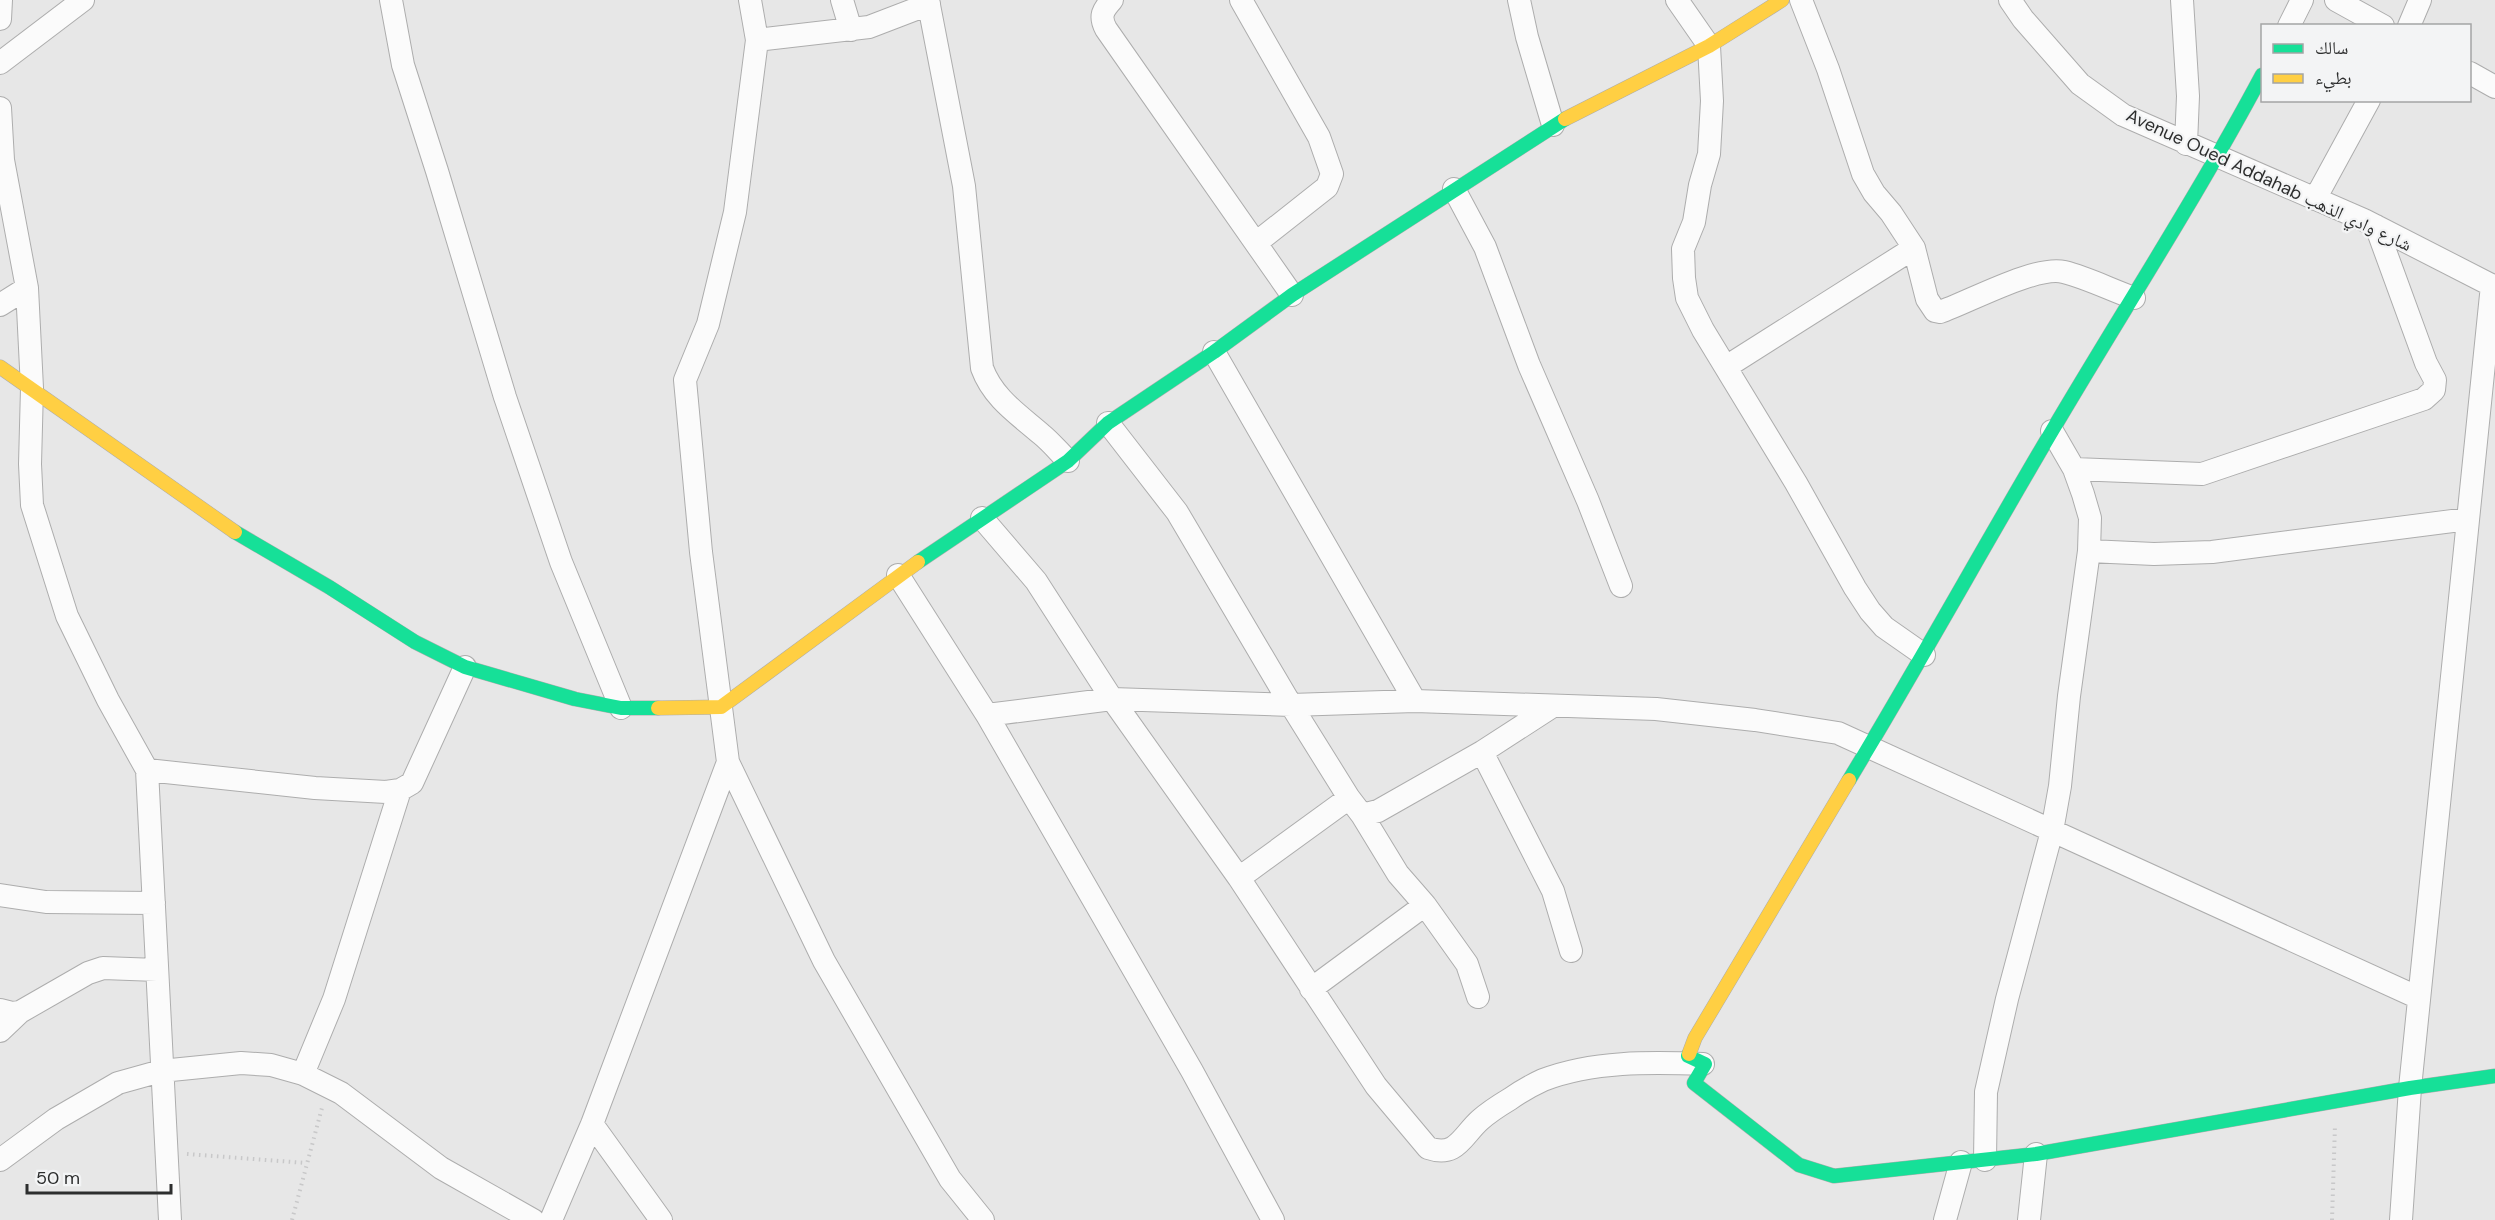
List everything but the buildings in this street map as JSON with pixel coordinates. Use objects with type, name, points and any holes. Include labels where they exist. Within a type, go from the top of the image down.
[{"type":"street","points":[[0,19],[1,0]]},
{"type":"street","points":[[0,63],[83,0]]},
{"type":"street","points":[[391,0],[403,65],[505,397],[561,562],[621,708]]},
{"type":"street","points":[[750,0],[757,40],[735,212],[708,324],[686,380],[697,508],[728,762],[824,961],[950,1179],[983,1220]]},
{"type":"street","points":[[842,0],[851,30]]},
{"type":"street","points":[[1112,0],[1102,15],[1101,21],[1292,295]]},
{"type":"street","points":[[1241,0],[1319,137],[1332,174],[1327,187],[1256,243]]},
{"type":"street","points":[[1519,0],[1553,124]]},
{"type":"street","points":[[1677,0],[1709,46],[1712,101],[1709,154],[1700,185],[1694,222],[1683,249],[1687,298],[1703,330],[1870,611],[1884,627],[1924,655]]},
{"type":"street","points":[[0,367],[238,534],[329,587],[415,642],[465,668],[575,699],[621,708],[721,707],[898,574],[1068,461],[1108,423],[1214,352],[1292,295],[1553,124],[1709,46],[1782,0]]},
{"type":"street","points":[[1801,0],[1828,69],[1863,174],[1914,248],[1927,299],[1935,311],[1940,312],[2004,286],[2049,272],[2063,271],[2134,298]]},
{"type":"street","name":"Avenue Oued Addahab شارع وادي الذهب","points":[[2010,0],[2023,20],[2080,84],[2124,115],[2376,226],[2493,286]]},
{"type":"street","points":[[2182,0],[2188,96],[2186,144]]},
{"type":"street","points":[[2290,24],[2302,0]]},
{"type":"street","points":[[2336,0],[2379,24]]},
{"type":"street","points":[[2410,24],[2420,0]]},
{"type":"street","points":[[757,40],[869,27],[928,2],[964,186],[982,368],[988,384],[1000,398],[1044,436],[1068,461]]},
{"type":"street","points":[[2471,74],[2495,87]]},
{"type":"street","points":[[1705,1064],[1688,1056],[1695,1038],[1924,655],[2052,431],[2219,156],[2261,77]]},
{"type":"street","points":[[2314,199],[2368,102]]},
{"type":"street","points":[[0,108],[3,160],[27,288],[32,388],[30,464],[32,505],[67,616],[108,700],[147,770],[170,1220]]},
{"type":"street","points":[[1454,189],[1485,247],[1529,365],[1588,501],[1621,586]]},
{"type":"street","points":[[2074,469],[2202,474],[2424,399],[2434,390],[2435,380],[2426,363],[2376,226]]},
{"type":"street","points":[[1726,367],[1914,248]]},
{"type":"street","points":[[2400,1220],[2410,1088],[2493,286]]},
{"type":"street","points":[[0,304],[27,288]]},
{"type":"street","points":[[1214,352],[1415,702]]},
{"type":"street","points":[[1108,423],[1177,512],[1291,705],[1398,874],[1425,905],[1467,964],[1478,997]]},
{"type":"street","points":[[1985,1160],[1986,1092],[2007,999],[2052,831],[2060,786],[2069,696],[2089,551],[2090,518],[2074,469],[2052,431]]},
{"type":"street","points":[[982,518],[1036,581],[1112,699],[1239,878],[1376,1086],[1428,1148],[1437,1151],[1449,1150],[1458,1145],[1480,1120],[1509,1099],[1542,1080],[1595,1067],[1649,1062],[1705,1064]]},
{"type":"street","points":[[2089,551],[2154,554],[2212,552],[2468,519]]},
{"type":"street","points":[[898,574],[987,715],[1192,1071],[1273,1220]]},
{"type":"street","points":[[147,770],[315,788],[386,792],[400,790],[412,783],[465,668]]},
{"type":"street","points":[[987,715],[1112,699],[1291,705],[1415,702],[1656,709],[1755,720],[1838,733],[2419,998]]},
{"type":"street","points":[[1239,878],[1356,806],[1378,811],[1482,752],[1553,706]]},
{"type":"street","points":[[1482,752],[1553,891],[1571,951]]},
{"type":"street","points":[[551,1220],[592,1124],[728,762]]},
{"type":"street","points":[[303,1074],[334,999],[400,790]]},
{"type":"street","points":[[0,895],[46,902],[154,903]]},
{"type":"street","points":[[1311,989],[1425,905]]},
{"type":"street","points":[[0,1031],[10,1011],[88,973],[103,968],[157,970]]},
{"type":"street","points":[[0,1160],[56,1119],[118,1083],[161,1071],[242,1063],[271,1065],[303,1074],[341,1093],[441,1168],[533,1220]]},
{"type":"street","points":[[1705,1064],[1694,1083],[1799,1165],[1815,1172],[1834,1176],[2036,1154],[2336,1100],[2495,1076]]},
{"type":"street","points":[[592,1124],[661,1220]]},
{"type":"street","points":[[2029,1220],[2036,1154]]},
{"type":"street","points":[[1945,1220],[1961,1162]]},
{"type":"path","points":[[292,1220],[328,1086]]},
{"type":"path","points":[[2332,1220],[2336,1100]]},
{"type":"path","points":[[165,1153],[306,1163]]},
{"type":"traffic: fast","points":[[1849,780],[2052,431],[2212,165],[2261,77]]},
{"type":"traffic: fast","points":[[918,562],[1068,461],[1108,423],[1214,352],[1292,295],[1565,119]]},
{"type":"traffic: fast","points":[[235,532],[329,587],[415,642],[465,667],[575,699],[621,708],[658,708]]},
{"type":"traffic: fast","points":[[1689,1054],[1688,1056],[1705,1064],[1694,1083],[1799,1165],[1834,1176],[2036,1154],[2410,1088],[2495,1076]]},
{"type":"traffic: slow","points":[[1565,119],[1709,46],[1782,0]]},
{"type":"traffic: slow","points":[[0,367],[235,532]]},
{"type":"traffic: slow","points":[[658,708],[721,707],[918,562]]},
{"type":"traffic: slow","points":[[1689,1054],[1695,1038],[1849,780]]}]
